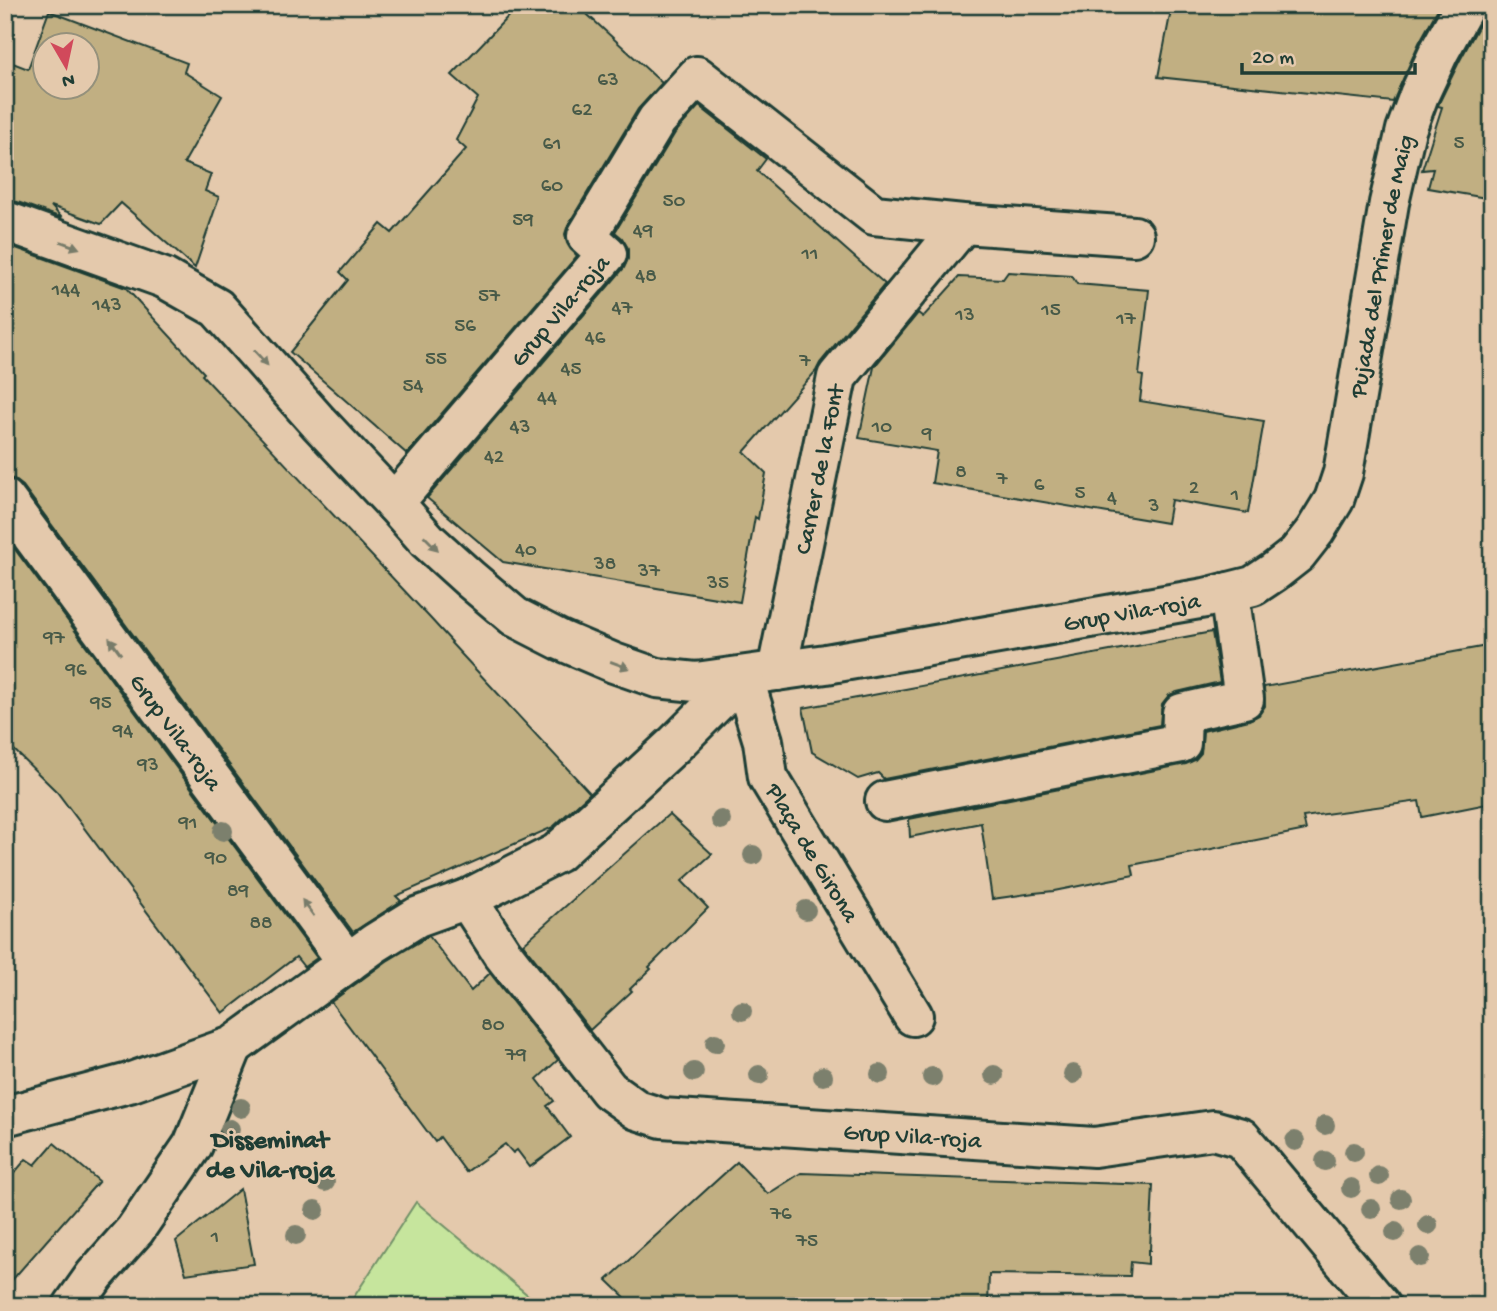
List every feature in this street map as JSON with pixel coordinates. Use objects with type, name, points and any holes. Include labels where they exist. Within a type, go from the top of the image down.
[{"type":"street","name":"Pujada del Primer de Maig","points":[[1315,531],[1334,500],[1343,473],[1390,203],[1406,130],[1419,95],[1465,5]]},
{"type":"street","name":"Grup Vila-roja","points":[[394,503],[607,254],[587,236],[657,120],[697,76],[874,215],[963,224]]},
{"type":"street","name":"Grup Vila-roja","points":[[5,222],[164,278],[217,308],[428,541],[515,617],[560,640],[657,678],[696,682],[760,673],[954,642],[1229,592],[1253,586],[1274,572],[1297,554],[1315,531]]},
{"type":"street","points":[[963,224],[1134,236]]},
{"type":"street","name":"Carrer de la Font","points":[[760,673],[837,377],[963,224]]},
{"type":"street","name":"Grup Vila-roja","points":[[5,499],[348,963]]},
{"type":"street","name":"Grup Vila-roja","points":[[886,801],[1181,743],[1182,713],[1244,699],[1229,592]]},
{"type":"street","points":[[5,1116],[129,1083],[233,1046],[375,943],[417,916],[467,899],[557,853],[674,745],[760,673]]},
{"type":"street","name":"Plaça de Girona","points":[[760,673],[763,741],[768,776],[913,1017]]},
{"type":"street","name":"Grup Vila-roja","points":[[467,899],[502,953],[609,1090],[637,1110],[662,1118],[1094,1147],[1213,1130],[1241,1138],[1381,1306]]},
{"type":"street","points":[[73,1306],[95,1275],[135,1230],[193,1145],[233,1046]]},
{"type":"green space","points":[[416,1202],[541,1306],[348,1306]]},
{"type":"building","points":[[519,5],[577,5],[662,83],[638,109],[568,225],[565,234],[567,243],[577,256],[407,454],[290,352],[348,280],[340,272],[381,224],[392,233],[466,149],[456,140],[478,98],[452,75]]},
{"type":"building","points":[[1172,5],[1440,5],[1419,43],[1393,102],[1158,77]]},
{"type":"building","points":[[1487,5],[1492,5],[1492,199],[1428,188],[1433,169],[1422,170],[1442,107],[1438,106],[1439,103],[1484,16]]},
{"type":"building","points":[[49,11],[187,63],[184,72],[222,96],[184,163],[211,174],[205,191],[219,197],[195,268],[121,203],[101,224],[51,206],[62,218],[12,200],[5,200],[5,60],[28,69],[32,58],[32,102],[102,102],[102,32],[41,32]]},
{"type":"building","points":[[699,106],[766,159],[757,171],[885,284],[816,371],[744,452],[766,473],[740,602],[503,562],[427,498],[624,268],[628,259],[628,248],[615,232],[675,133]]},
{"type":"building","points":[[5,244],[126,288],[204,373],[202,375],[590,793],[553,827],[396,896],[401,901],[353,932],[23,486],[14,479],[5,478]]},
{"type":"building","points":[[1008,272],[1072,276],[1077,284],[1149,290],[1139,375],[1143,376],[1140,401],[1264,421],[1248,513],[1171,500],[1167,523],[932,483],[937,451],[859,438],[874,367],[918,313],[923,317],[959,277],[1003,279]]},
{"type":"building","points":[[5,536],[317,958],[304,967],[296,957],[223,1013],[57,792],[5,741]]},
{"type":"building","points":[[1212,632],[1220,682],[1169,695],[1162,704],[1160,725],[884,779],[878,773],[858,779],[812,752],[803,708]]},
{"type":"building","points":[[1492,645],[1492,803],[1422,817],[1419,801],[1303,817],[1306,830],[1132,865],[1134,875],[1054,891],[992,899],[981,823],[910,837],[909,819],[1186,764],[1201,753],[1203,731],[1259,715],[1265,706],[1264,687]]},
{"type":"building","points":[[669,814],[712,854],[682,881],[708,908],[649,967],[651,969],[630,989],[632,991],[590,1030],[523,944]]},
{"type":"building","points":[[429,936],[471,991],[490,973],[558,1060],[537,1079],[554,1101],[547,1106],[570,1137],[530,1167],[517,1150],[513,1153],[505,1144],[466,1172],[440,1137],[435,1142],[331,1002],[387,961]]},
{"type":"building","points":[[54,1143],[99,1181],[5,1288],[5,1184],[26,1159],[35,1165]]},
{"type":"building","points":[[737,1162],[768,1194],[801,1173],[1153,1185],[1148,1264],[1131,1262],[1130,1276],[989,1274],[988,1306],[634,1306],[607,1280]]},
{"type":"building","points":[[240,1189],[254,1264],[186,1274],[176,1241]]},
{"type":"district","name":"Disseminat de Vila-roja","points":[[270,1153]]}]
